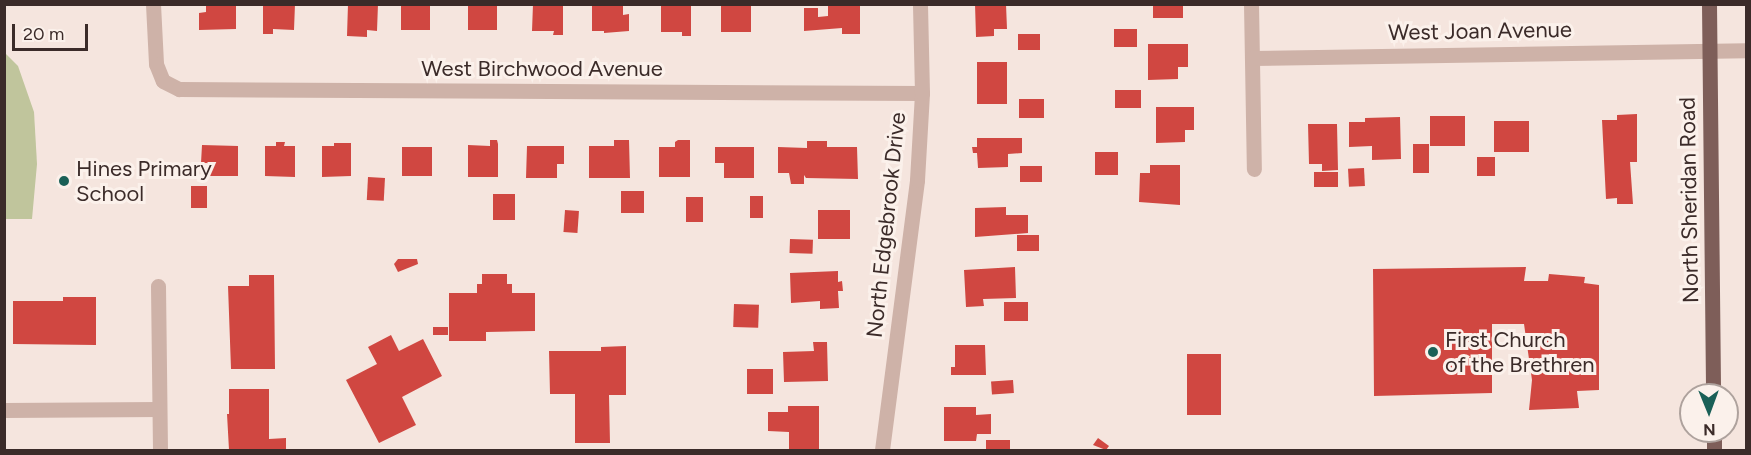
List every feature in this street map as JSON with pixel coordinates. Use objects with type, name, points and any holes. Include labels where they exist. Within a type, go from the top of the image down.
[{"type":"main road","name":"North Sheridan Road","points":[[1709,4],[1713,383]]},
{"type":"street","name":"West Birchwood Avenue","points":[[153,4],[156,64],[163,81],[179,89],[922,93]]},
{"type":"street","name":"North Edgebrook Drive","points":[[882,450],[917,180],[922,93],[920,4]]},
{"type":"street","points":[[1251,4],[1254,169]]},
{"type":"street","name":"West Joan Avenue","points":[[1252,58],[1746,50]]},
{"type":"street","points":[[158,286],[160,450]]},
{"type":"street","points":[[4,410],[159,409]]},
{"type":"green space","points":[[4,52],[18,66],[34,112],[37,164],[32,219],[5,219]]},
{"type":"building","points":[[206,4],[236,4],[236,29],[199,30],[199,13],[206,12]]},
{"type":"building","points":[[263,4],[295,4],[294,30],[273,29],[273,34],[263,34]]},
{"type":"building","points":[[348,4],[378,4],[377,31],[367,30],[367,37],[347,36]]},
{"type":"building","points":[[401,4],[430,4],[430,30],[401,30]]},
{"type":"building","points":[[468,4],[497,4],[497,30],[468,30]]},
{"type":"building","points":[[533,4],[563,4],[563,35],[553,35],[554,31],[532,31]]},
{"type":"building","points":[[592,4],[623,4],[623,15],[629,14],[629,31],[604,33],[604,31],[592,31]]},
{"type":"building","points":[[661,4],[691,4],[691,36],[682,36],[682,32],[661,32]]},
{"type":"building","points":[[721,4],[751,4],[751,32],[721,32]]},
{"type":"building","points":[[828,4],[860,4],[860,34],[842,34],[842,28],[804,31],[804,8],[818,8],[818,17],[828,16]]},
{"type":"building","points":[[975,4],[1006,4],[1007,29],[994,29],[994,36],[976,37]]},
{"type":"building","points":[[1153,4],[1183,4],[1183,18],[1153,18]]},
{"type":"building","points":[[1114,29],[1137,29],[1137,47],[1114,47]]},
{"type":"building","points":[[1018,34],[1040,34],[1040,50],[1018,50]]},
{"type":"building","points":[[1148,44],[1188,44],[1188,67],[1178,67],[1178,79],[1148,80]]},
{"type":"building","points":[[977,62],[1007,62],[1007,104],[977,104]]},
{"type":"building","points":[[1115,90],[1141,90],[1141,108],[1115,108]]},
{"type":"building","points":[[1019,99],[1044,99],[1044,118],[1019,118]]},
{"type":"building","points":[[1156,107],[1194,107],[1194,130],[1185,130],[1185,142],[1156,143]]},
{"type":"building","points":[[1637,114],[1637,162],[1630,162],[1633,204],[1617,204],[1617,198],[1606,199],[1602,120],[1617,120],[1617,115]]},
{"type":"building","points":[[1430,116],[1465,116],[1465,146],[1430,146]]},
{"type":"building","points":[[1400,117],[1401,159],[1372,160],[1372,146],[1349,147],[1349,122],[1365,122],[1365,118]]},
{"type":"building","points":[[1494,121],[1529,121],[1529,152],[1494,152]]},
{"type":"building","points":[[1308,124],[1337,124],[1338,170],[1322,171],[1322,164],[1309,164]]},
{"type":"building","points":[[977,138],[1022,138],[1022,153],[1008,154],[1008,167],[978,168],[977,153],[973,153],[972,147],[977,147]]},
{"type":"building","points":[[490,140],[497,140],[498,144],[498,177],[468,177],[468,145],[490,146]]},
{"type":"building","points":[[614,140],[629,140],[630,178],[589,178],[589,146],[614,146]]},
{"type":"building","points":[[690,140],[690,177],[659,177],[659,147],[675,147],[675,142]]},
{"type":"building","points":[[807,141],[827,141],[827,147],[857,147],[858,179],[806,178],[804,175],[804,184],[791,184],[789,173],[778,173],[778,147],[807,148]]},
{"type":"building","points":[[276,142],[285,142],[284,146],[295,146],[295,177],[265,176],[265,146],[276,146]]},
{"type":"building","points":[[334,143],[351,143],[351,176],[322,177],[322,146],[334,146]]},
{"type":"building","points":[[1413,144],[1429,144],[1429,173],[1413,173]]},
{"type":"building","points":[[202,145],[238,146],[238,176],[207,176],[207,163],[201,163]]},
{"type":"building","points":[[527,146],[564,146],[564,164],[557,164],[557,178],[526,178]]},
{"type":"building","points":[[402,147],[432,147],[432,176],[402,176]]},
{"type":"building","points":[[715,147],[754,147],[754,178],[724,178],[724,163],[715,163]]},
{"type":"building","points":[[1095,152],[1118,152],[1118,175],[1095,175]]},
{"type":"building","points":[[1477,157],[1495,157],[1495,176],[1477,176]]},
{"type":"building","points":[[1150,165],[1180,165],[1180,205],[1139,202],[1140,173],[1150,173]]},
{"type":"building","points":[[1020,166],[1042,166],[1042,182],[1020,182]]},
{"type":"building","points":[[1364,168],[1365,186],[1349,187],[1348,169]]},
{"type":"building","points":[[1314,172],[1338,172],[1338,187],[1314,187]]},
{"type":"building","points":[[368,177],[385,178],[384,201],[367,200]]},
{"type":"building","points":[[191,186],[207,186],[207,208],[191,208]]},
{"type":"building","points":[[621,191],[644,191],[644,213],[621,213]]},
{"type":"building","points":[[493,194],[515,194],[515,220],[493,220]]},
{"type":"building","points":[[750,196],[763,196],[763,218],[750,218]]},
{"type":"building","points":[[686,197],[703,197],[703,222],[686,222]]},
{"type":"building","points":[[1006,207],[1006,215],[1028,215],[1028,233],[975,237],[975,208]]},
{"type":"building","points":[[565,210],[579,211],[577,233],[563,232]]},
{"type":"building","points":[[818,210],[850,210],[850,239],[818,239]]},
{"type":"building","points":[[1017,235],[1039,235],[1039,251],[1017,251]]},
{"type":"building","points":[[790,239],[813,240],[812,254],[790,253]]},
{"type":"building","points":[[398,259],[417,259],[418,264],[398,272],[394,264]]},
{"type":"building","points":[[1015,267],[1016,298],[983,299],[984,306],[966,307],[964,270]]},
{"type":"building","name":"First Church of the Brethren","points":[[1526,267],[1524,281],[1548,281],[1549,274],[1585,277],[1584,283],[1599,285],[1599,390],[1577,391],[1579,408],[1529,410],[1532,380],[1524,324],[1492,324],[1492,393],[1374,396],[1373,269]]},
{"type":"building","points":[[838,271],[838,282],[842,281],[843,291],[838,291],[839,308],[820,309],[820,301],[791,303],[790,273]]},
{"type":"building","points":[[482,274],[507,274],[507,284],[512,284],[512,293],[535,293],[535,331],[486,332],[486,341],[449,341],[449,293],[477,293],[477,284],[482,284]]},
{"type":"building","points":[[249,275],[274,275],[275,369],[231,369],[228,286],[249,286]]},
{"type":"building","points":[[63,297],[96,297],[96,345],[13,344],[13,301],[63,301]]},
{"type":"building","points":[[1004,302],[1028,302],[1028,321],[1004,321]]},
{"type":"building","points":[[734,304],[759,305],[758,328],[733,327]]},
{"type":"building","points":[[433,327],[448,327],[448,335],[433,335]]},
{"type":"building","points":[[391,335],[399,351],[423,339],[442,376],[402,397],[416,425],[379,443],[346,380],[377,364],[368,347]]},
{"type":"building","points":[[813,342],[827,342],[828,381],[784,382],[783,352],[814,351]]},
{"type":"building","points":[[955,345],[985,345],[986,375],[951,375],[951,367],[955,367]]},
{"type":"building","points":[[626,346],[626,395],[609,395],[610,443],[575,443],[575,394],[550,394],[549,351],[601,351],[601,347]]},
{"type":"building","points":[[1187,354],[1221,354],[1221,415],[1187,415]]},
{"type":"building","points":[[747,369],[773,369],[773,394],[747,394]]},
{"type":"building","points":[[1013,380],[1014,393],[992,395],[991,382]]},
{"type":"building","points":[[229,389],[269,389],[269,439],[286,438],[286,450],[229,450],[227,414],[229,414]]},
{"type":"building","points":[[788,406],[819,406],[819,450],[789,450],[789,432],[768,431],[768,412],[788,412]]},
{"type":"building","points":[[944,407],[976,407],[976,415],[991,414],[991,434],[977,434],[976,441],[944,441]]},
{"type":"building","points":[[1098,438],[1109,446],[1106,450],[1093,445]]},
{"type":"building","points":[[986,440],[1010,440],[1010,450],[986,450]]},
{"type":"place","name":"Hines Primary School","points":[[64,181]]},
{"type":"place","name":"First Church of the Brethren","points":[[1433,352]]}]
